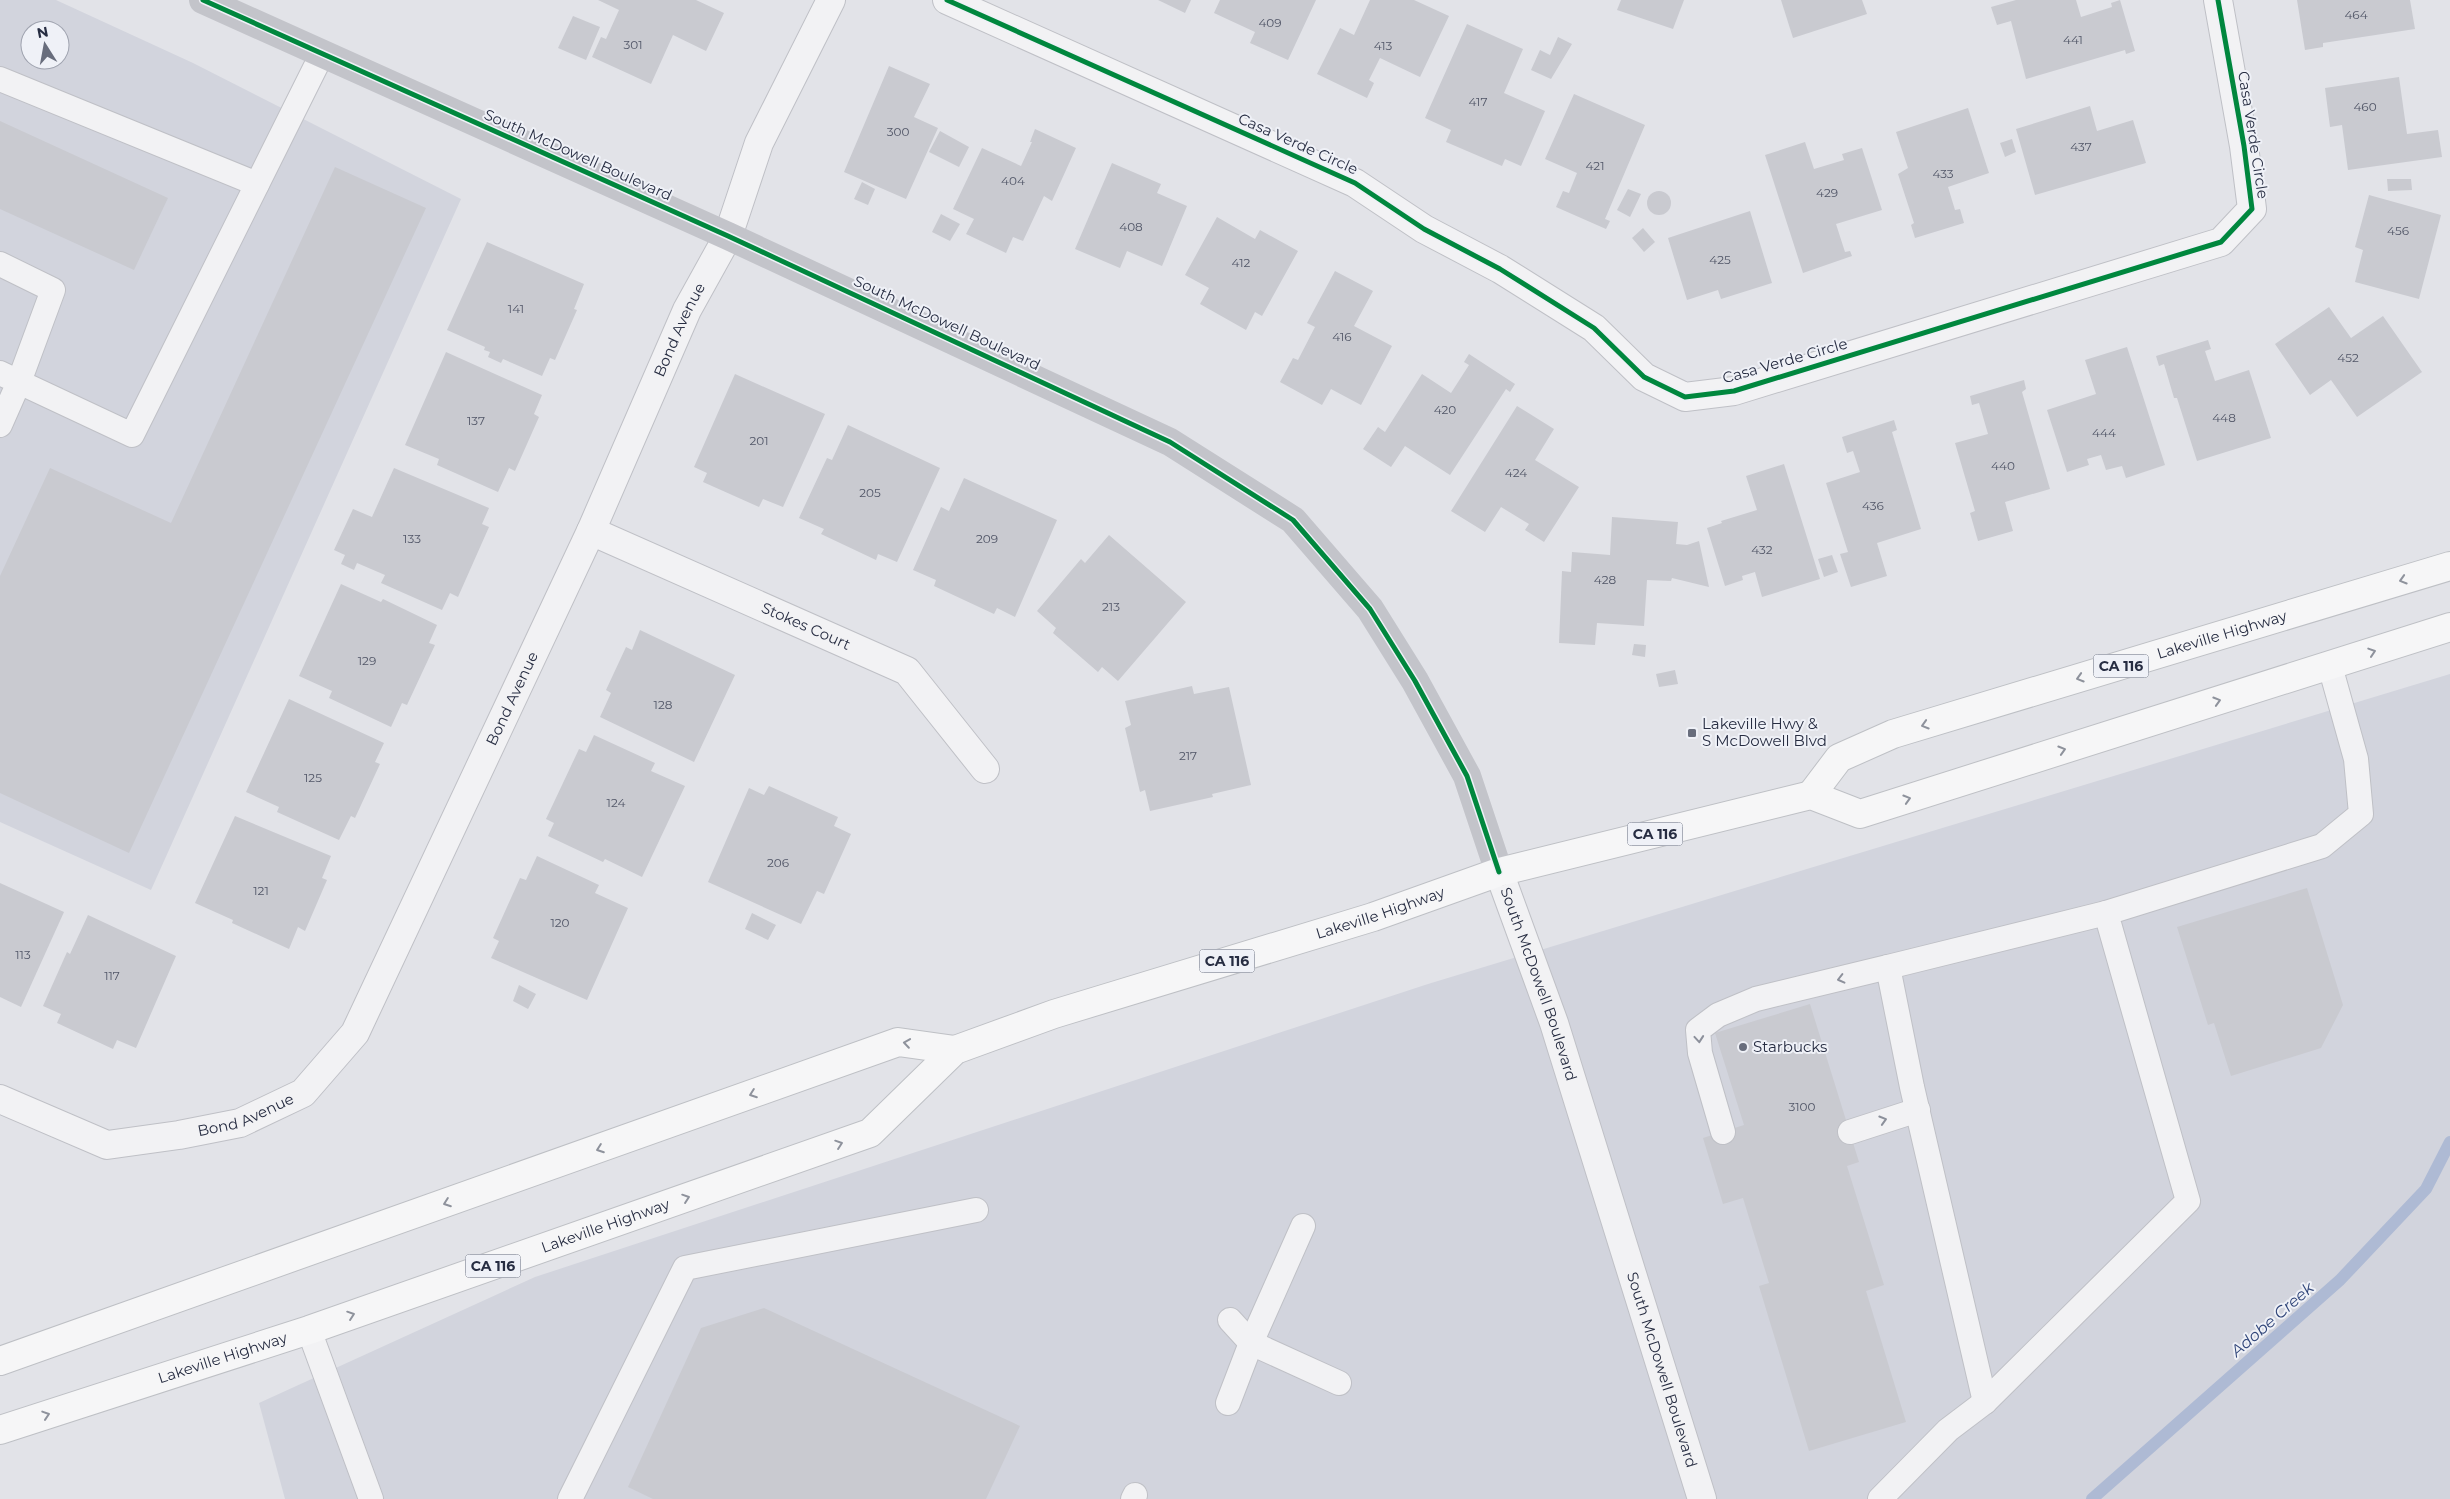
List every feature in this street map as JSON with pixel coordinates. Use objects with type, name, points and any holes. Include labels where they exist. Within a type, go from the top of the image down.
[{"type":"main road","name":"South McDowell Boulevard","points":[[203,0],[728,236],[1170,442],[1294,520],[1370,609],[1415,681],[1467,776],[1499,872]]},
{"type":"main road","name":"Lakeville Highway","points":[[0,1430],[309,1330],[870,1133],[955,1050],[1054,1014],[1373,917],[1499,872],[1811,795],[1839,758],[1893,734],[2450,566]]},
{"type":"main road","points":[[1811,795],[1860,814],[2450,627]]},
{"type":"main road","name":"Lakeville Highway","points":[[0,1361],[898,1042],[955,1050]]},
{"type":"street","name":"Bond Avenue","points":[[0,1099],[107,1145],[179,1135],[240,1123],[303,1093],[356,1033],[591,531],[687,310],[728,236],[759,144],[831,0]]},
{"type":"street","name":"Casa Verde Circle","points":[[947,0],[1355,183],[1424,229],[1500,269],[1594,328],[1644,377],[1685,397],[1734,392],[2221,242],[2252,209],[2244,146],[2218,0]]},
{"type":"street","name":"Stokes Court","points":[[591,531],[906,671],[985,769]]},
{"type":"street","name":"South McDowell Boulevard","points":[[1499,872],[1554,1023],[1702,1499]]},
{"type":"lane","points":[[9,377],[132,436],[322,54]]},
{"type":"lane","points":[[0,79],[257,184]]},
{"type":"lane","points":[[0,264],[53,290],[9,377],[0,425]]},
{"type":"lane","points":[[1723,1132],[1700,1053],[1698,1030],[1718,1015],[1756,999],[2106,913],[2322,846],[2361,814],[2356,759],[2330,666]]},
{"type":"lane","points":[[1880,1499],[1948,1430],[1985,1402],[2188,1201],[2106,913]]},
{"type":"lane","points":[[1888,967],[1918,1110],[1985,1402]]},
{"type":"lane","points":[[1850,1132],[1918,1110]]},
{"type":"lane","points":[[570,1499],[685,1268],[976,1210]]},
{"type":"lane","points":[[1228,1403],[1251,1343],[1303,1226]]},
{"type":"lane","points":[[1230,1320],[1251,1343],[1339,1383]]},
{"type":"lane","points":[[309,1330],[371,1499]]},
{"type":"shaded area","points":[[0,0],[56,0],[193,63],[461,199],[151,890],[0,822]]},
{"type":"shaded area","points":[[2450,674],[2450,1499],[285,1499],[259,1403],[535,1277],[1428,984]]},
{"type":"building","points":[[598,0],[696,0],[724,13],[706,51],[673,35],[651,84],[592,57],[601,37],[606,39],[619,10]]},
{"type":"building","points":[[1158,0],[1191,0],[1185,13]]},
{"type":"building","points":[[1220,0],[1316,0],[1288,60],[1250,43],[1255,32],[1214,13]]},
{"type":"building","points":[[1370,0],[1414,0],[1449,16],[1420,77],[1380,58],[1369,80],[1374,83],[1367,98],[1317,74],[1340,28],[1354,35]]},
{"type":"building","points":[[1621,0],[1684,0],[1673,29],[1617,10]]},
{"type":"building","points":[[1781,0],[1862,0],[1867,14],[1793,38]]},
{"type":"building","points":[[2016,0],[2076,0],[2081,17],[2112,7],[2111,3],[2120,0],[2135,51],[2126,54],[2125,50],[2026,79],[2011,21],[1997,25],[1991,7]]},
{"type":"building","points":[[2297,0],[2410,0],[2415,29],[2323,43],[2323,47],[2305,50]]},
{"type":"building","points":[[573,16],[600,27],[586,60],[558,48]]},
{"type":"building","points":[[1467,24],[1523,49],[1504,93],[1545,111],[1521,166],[1505,159],[1502,166],[1446,142],[1451,130],[1425,118]]},
{"type":"building","points":[[1558,37],[1572,44],[1551,79],[1531,70],[1540,50],[1550,55]]},
{"type":"building","points":[[889,66],[930,84],[914,117],[938,128],[906,199],[844,172]]},
{"type":"building","points":[[2399,77],[2407,134],[2438,130],[2442,157],[2348,170],[2342,125],[2330,127],[2325,88]]},
{"type":"building","points":[[1574,94],[1645,125],[1605,219],[1610,221],[1606,229],[1556,207],[1563,191],[1569,193],[1577,173],[1545,159]]},
{"type":"building","points":[[2090,106],[2097,131],[2133,120],[2146,163],[2035,195],[2016,129]]},
{"type":"building","points":[[1968,108],[1989,173],[1948,187],[1955,210],[1960,209],[1964,223],[1915,238],[1911,225],[1914,223],[1898,174],[1908,168],[1896,132]]},
{"type":"building","points":[[0,121],[168,198],[134,270],[0,209]]},
{"type":"building","points":[[1035,129],[1076,148],[1052,201],[1044,196],[1023,241],[1013,237],[1006,253],[966,234],[974,219],[953,209],[982,148],[1021,166],[1032,142],[1030,142]]},
{"type":"building","points":[[940,131],[969,147],[959,167],[929,152]]},
{"type":"building","points":[[2012,139],[2016,152],[2005,157],[2000,143]]},
{"type":"building","points":[[1805,142],[1814,169],[1844,160],[1842,154],[1862,148],[1882,210],[1836,224],[1845,252],[1850,251],[1852,256],[1803,273],[1765,155]]},
{"type":"building","points":[[1112,163],[1161,184],[1157,193],[1187,206],[1162,266],[1127,251],[1120,268],[1075,249]]},
{"type":"building","points":[[335,167],[426,208],[129,853],[0,793],[0,576],[50,468],[171,523]]},
{"type":"building","points":[[2387,179],[2411,179],[2412,190],[2388,191]]},
{"type":"building","points":[[862,182],[875,189],[868,205],[854,199]]},
{"type":"building","points":[[1628,189],[1641,194],[1630,217],[1617,210]]},
{"type":"building","points":[[1659,191],[1667,195],[1671,203],[1667,211],[1659,215],[1651,211],[1647,203],[1651,195]]},
{"type":"building","points":[[2369,195],[2441,215],[2419,299],[2355,282],[2363,250],[2355,247]]},
{"type":"building","points":[[1750,211],[1772,283],[1721,299],[1718,290],[1687,300],[1668,238]]},
{"type":"building","points":[[941,214],[960,224],[950,241],[932,232]]},
{"type":"building","points":[[1217,217],[1255,239],[1260,230],[1298,251],[1262,316],[1255,312],[1246,330],[1200,304],[1209,288],[1185,275]]},
{"type":"building","points":[[1643,228],[1655,242],[1644,252],[1632,238]]},
{"type":"building","points":[[487,242],[584,284],[574,309],[577,310],[555,360],[550,358],[542,376],[503,359],[501,363],[488,357],[490,352],[484,350],[485,347],[447,330]]},
{"type":"building","points":[[1335,271],[1373,291],[1354,326],[1392,346],[1361,405],[1331,389],[1322,405],[1280,382],[1293,358],[1298,360],[1315,327],[1307,323]]},
{"type":"building","points":[[2329,307],[2351,338],[2383,316],[2422,372],[2357,417],[2331,380],[2310,395],[2275,344]]},
{"type":"building","points":[[2208,340],[2211,349],[2205,351],[2215,381],[2249,370],[2271,438],[2197,461],[2164,364],[2159,366],[2156,356]]},
{"type":"building","points":[[2127,347],[2165,465],[2126,478],[2122,466],[2106,470],[2101,455],[2087,459],[2089,465],[2067,472],[2047,410],[2096,394],[2085,360]]},
{"type":"building","points":[[446,352],[542,395],[534,414],[539,417],[515,471],[509,468],[498,492],[437,465],[439,459],[405,445]]},
{"type":"building","points":[[1469,354],[1515,384],[1510,392],[1506,389],[1450,475],[1405,446],[1391,467],[1363,449],[1378,427],[1385,432],[1422,374],[1451,393],[1469,365],[1464,362]]},
{"type":"building","points":[[735,374],[825,414],[783,507],[763,499],[759,507],[703,482],[707,473],[694,467]]},
{"type":"building","points":[[2024,380],[2026,389],[2022,392],[2050,489],[2005,502],[2013,531],[1978,541],[1970,513],[1975,511],[1955,443],[1988,434],[1979,403],[1972,405],[1970,396]]},
{"type":"building","points":[[1517,406],[1554,429],[1535,460],[1579,487],[1544,542],[1525,530],[1529,524],[1501,507],[1485,532],[1451,511]]},
{"type":"building","points":[[1894,420],[1897,430],[1892,432],[1921,529],[1877,543],[1887,576],[1851,587],[1840,554],[1848,552],[1826,483],[1860,472],[1853,451],[1847,453],[1842,437]]},
{"type":"building","points":[[848,425],[940,468],[897,562],[878,554],[876,560],[821,534],[824,529],[799,518],[827,458],[832,460]]},
{"type":"building","points":[[1784,464],[1820,579],[1762,597],[1755,572],[1742,576],[1743,580],[1725,586],[1707,528],[1722,523],[1721,521],[1757,510],[1746,476]]},
{"type":"building","points":[[394,468],[489,508],[482,524],[489,527],[458,597],[450,593],[442,610],[381,583],[385,575],[357,563],[354,570],[341,564],[345,555],[334,550],[353,509],[372,517]]},
{"type":"building","points":[[964,478],[1057,520],[1015,617],[997,608],[994,614],[934,586],[936,580],[913,570],[941,507],[949,511]]},
{"type":"building","points":[[1612,517],[1678,522],[1676,544],[1687,545],[1699,541],[1709,587],[1672,578],[1671,581],[1647,580],[1644,626],[1597,623],[1595,645],[1559,643],[1562,571],[1571,572],[1572,552],[1610,555]]},
{"type":"building","points":[[1109,535],[1186,602],[1118,681],[1102,667],[1098,672],[1053,633],[1056,628],[1037,611],[1081,559],[1085,563]]},
{"type":"building","points":[[1832,555],[1838,572],[1824,577],[1818,559]]},
{"type":"building","points":[[341,584],[381,602],[383,599],[437,625],[429,643],[435,645],[407,705],[402,703],[391,727],[329,698],[332,691],[299,676]]},
{"type":"building","points":[[640,630],[735,675],[694,762],[600,717],[611,693],[606,690],[626,647],[632,650]]},
{"type":"building","points":[[1634,644],[1646,645],[1645,657],[1632,655]]},
{"type":"building","points":[[1675,670],[1678,684],[1659,687],[1656,674]]},
{"type":"building","points":[[1192,686],[1194,694],[1229,687],[1251,785],[1212,794],[1213,797],[1150,811],[1145,790],[1140,792],[1125,728],[1131,725],[1125,701]]},
{"type":"building","points":[[289,699],[384,743],[375,762],[380,764],[355,818],[351,816],[339,840],[277,812],[279,807],[246,792]]},
{"type":"building","points":[[594,735],[655,763],[651,771],[685,786],[642,877],[605,859],[603,862],[548,836],[554,823],[546,819],[579,749],[586,752]]},
{"type":"building","points":[[769,786],[838,817],[834,826],[851,834],[824,894],[817,891],[801,924],[708,882],[749,788],[764,795]]},
{"type":"building","points":[[235,816],[331,856],[322,878],[327,880],[305,931],[298,927],[289,949],[232,923],[233,920],[195,903]]},
{"type":"building","points":[[537,856],[599,885],[595,893],[628,908],[587,1000],[491,958],[499,941],[493,938],[520,878],[526,880]]},
{"type":"building","points":[[0,883],[64,912],[21,1007],[0,997]]},
{"type":"building","points":[[2307,888],[2343,1005],[2321,1048],[2231,1076],[2214,1023],[2208,1025],[2177,927]]},
{"type":"building","points":[[752,913],[776,925],[768,940],[745,929]]},
{"type":"building","points":[[88,915],[176,956],[136,1048],[117,1040],[113,1049],[57,1023],[61,1014],[43,1006],[67,952],[70,954]]},
{"type":"building","points":[[519,985],[536,994],[528,1009],[513,1001]]},
{"type":"building","points":[[1810,1004],[1859,1162],[1847,1166],[1884,1285],[1866,1291],[1906,1422],[1809,1451],[1759,1286],[1769,1283],[1743,1198],[1723,1204],[1703,1138],[1744,1125],[1715,1033]]},
{"type":"building","points":[[764,1308],[1020,1426],[986,1499],[653,1499],[628,1487],[701,1328]]},
{"type":"waterway","name":"Adobe Creek","points":[[2092,1499],[2340,1280],[2426,1189],[2450,1142]]},
{"type":"cycle path","points":[[203,0],[728,236],[1170,442],[1293,520],[1370,609],[1415,681],[1467,776],[1499,872]]},
{"type":"cycle path","points":[[947,0],[1355,183],[1424,229],[1500,269],[1594,328],[1644,377],[1685,397],[1734,391],[2221,242],[2252,209],[2244,146],[2218,0]]},
{"type":"place","name":"Lakeville Hwy & S McDowell Blvd","points":[[1692,733]]},
{"type":"place","name":"Starbucks","points":[[1743,1047]]}]
